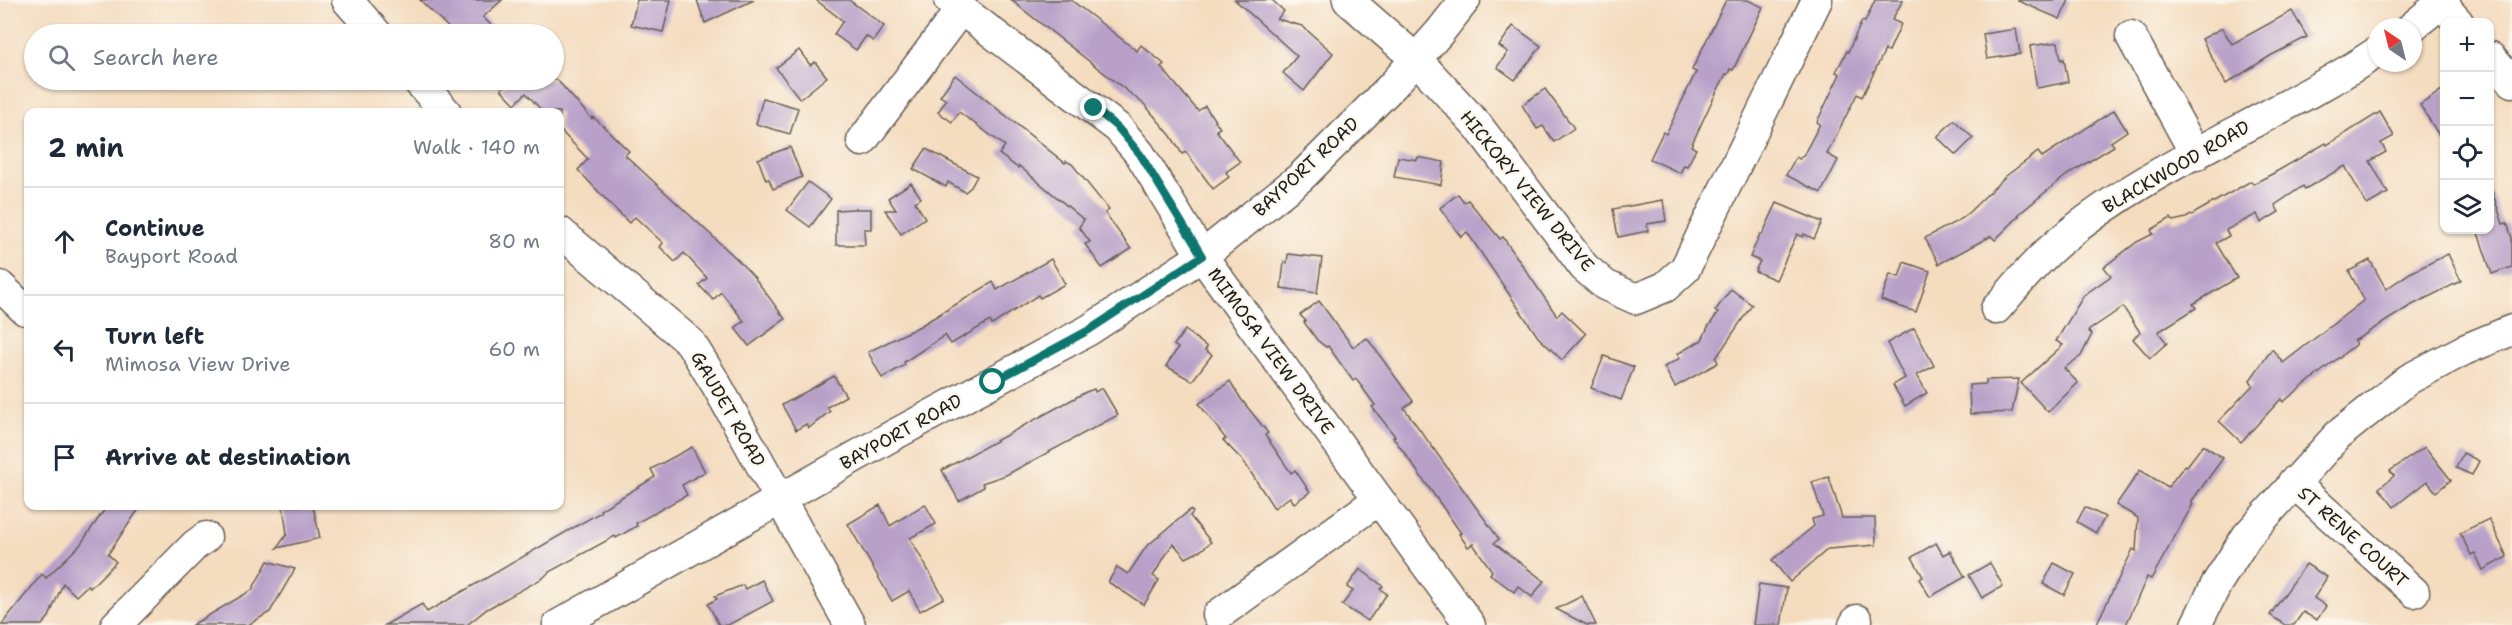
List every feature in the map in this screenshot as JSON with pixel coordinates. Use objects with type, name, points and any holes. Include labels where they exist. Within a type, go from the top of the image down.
[{"type":"street","points":[[347,0],[368,24]]},
{"type":"street","name":"HICKORY VIEW DRIVE","points":[[1348,0],[1416,58],[1478,126],[1584,267],[1605,285],[1636,299],[1665,287],[1685,269],[1817,0]]},
{"type":"street","name":"BAYPORT ROAD","points":[[558,625],[1089,330],[1202,256],[1301,177],[1416,58],[1465,0]]},
{"type":"street","points":[[862,141],[955,5]]},
{"type":"street","name":"MIMOSA VIEW DRIVE","points":[[955,5],[1118,128],[1140,154],[1202,256],[1470,625]]},
{"type":"street","points":[[2422,22],[2448,9]]},
{"type":"street","points":[[2131,36],[2196,155]]},
{"type":"street","name":"BLACKWOOD ROAD","points":[[1996,309],[2042,257],[2089,218],[2368,57]]},
{"type":"street","points":[[2494,62],[2512,82]]},
{"type":"street","name":"GAUDET ROAD","points":[[564,235],[690,342],[850,625]]},
{"type":"street","points":[[0,286],[24,309]]},
{"type":"street","points":[[2196,625],[2217,583],[2247,536],[2293,482],[2338,435],[2409,379],[2464,350],[2512,330]]},
{"type":"street","name":"ST RENE COURT","points":[[2293,482],[2414,592]]},
{"type":"street","points":[[1218,615],[1378,500]]},
{"type":"street","points":[[116,625],[195,545],[206,537]]},
{"type":"building","points":[[420,0],[502,0],[483,17],[490,24],[445,24]]},
{"type":"building","points":[[637,0],[671,0],[663,32],[631,25]]},
{"type":"building","points":[[697,0],[754,0],[705,23]]},
{"type":"building","points":[[816,0],[849,0],[884,26],[873,41],[866,36],[856,50],[834,34],[843,21]]},
{"type":"building","points":[[1011,0],[1071,0],[1137,51],[1141,45],[1164,64],[1161,67],[1198,111],[1205,106],[1220,128],[1216,130],[1240,162],[1226,172],[1229,177],[1213,189],[1186,152],[1182,154],[1171,136],[1145,105]]},
{"type":"building","points":[[1235,0],[1272,0],[1284,11],[1277,19],[1302,26],[1333,53],[1304,91],[1283,73],[1297,56]]},
{"type":"building","points":[[1726,0],[1748,0],[1763,7],[1733,70],[1730,69],[1726,74],[1711,103],[1691,146],[1696,149],[1687,166],[1684,165],[1680,173],[1650,159],[1663,132],[1666,134],[1696,72],[1692,70]]},
{"type":"building","points":[[1875,0],[1903,0],[1892,20],[1901,24],[1889,51],[1885,50],[1862,97],[1857,94],[1827,154],[1838,160],[1821,193],[1786,175],[1796,157],[1799,159],[1804,154],[1820,124],[1817,122],[1840,74],[1836,72]]},
{"type":"building","points":[[2016,0],[2069,0],[2060,19]]},
{"type":"building","points":[[2292,11],[2307,37],[2270,56],[2226,84],[2202,39],[2222,28],[2232,44]]},
{"type":"building","points":[[1513,26],[1541,46],[1515,80],[1497,67],[1508,52],[1499,46]]},
{"type":"building","points":[[2016,29],[2020,54],[1987,59],[1983,34]]},
{"type":"building","points":[[2058,42],[2068,82],[2037,88],[2030,46]]},
{"type":"building","points":[[799,50],[810,65],[815,62],[827,77],[800,99],[776,68]]},
{"type":"building","points":[[955,75],[1065,163],[1066,161],[1072,164],[1109,210],[1105,213],[1131,249],[1102,268],[1085,244],[1090,242],[1079,227],[1084,220],[1019,166],[1018,168],[999,154],[1005,146],[959,112],[952,122],[938,112],[946,100],[940,96]]},
{"type":"building","points":[[564,88],[592,119],[593,117],[629,151],[625,155],[737,259],[754,277],[785,319],[749,346],[735,328],[744,321],[721,292],[713,300],[699,285],[707,278],[684,253],[675,262],[660,247],[663,243],[635,217],[629,223],[578,170],[588,159],[564,134],[564,108],[539,108],[526,93],[515,104],[502,90],[564,90]]},
{"type":"building","points":[[1545,89],[1574,128],[1554,142],[1543,126],[1537,129],[1522,105]]},
{"type":"building","points":[[2440,91],[2440,137],[2420,105]]},
{"type":"building","points":[[763,98],[798,108],[790,134],[756,124]]},
{"type":"building","points":[[2114,110],[2127,131],[2111,142],[2114,146],[2067,175],[2018,215],[1995,240],[1991,236],[1939,264],[1925,238],[1963,218],[2006,176],[2038,152],[2042,157]]},
{"type":"building","points":[[2380,112],[2394,136],[2381,143],[2386,152],[2370,161],[2388,193],[2367,205],[2345,166],[2305,189],[2303,186],[2275,205],[2279,212],[2261,223],[2257,214],[2226,230],[2229,236],[2216,243],[2237,278],[2193,304],[2196,308],[2158,332],[2167,343],[2150,358],[2133,339],[2140,332],[2123,307],[2088,331],[2092,334],[2081,356],[2064,368],[2078,383],[2048,412],[2021,383],[2063,345],[2056,341],[2084,295],[2111,276],[2104,267],[2137,242],[2153,234],[2151,230],[2171,218],[2173,221],[2186,218],[2251,181],[2253,184],[2326,143],[2327,145]]},
{"type":"building","points":[[1954,120],[1973,138],[1956,155],[1937,137]]},
{"type":"building","points":[[790,147],[802,177],[773,189],[769,179],[766,180],[758,159]]},
{"type":"building","points":[[926,149],[977,176],[971,187],[965,192],[948,182],[946,187],[913,169]]},
{"type":"building","points":[[1398,157],[1417,160],[1418,157],[1444,162],[1441,185],[1394,177]]},
{"type":"building","points":[[808,182],[831,199],[810,227],[787,210]]},
{"type":"building","points":[[911,183],[921,198],[915,202],[925,218],[901,234],[885,210],[896,210],[888,198]]},
{"type":"building","points":[[1458,194],[1464,202],[1468,200],[1500,239],[1503,237],[1557,316],[1562,311],[1586,334],[1562,360],[1538,337],[1467,232],[1461,237],[1440,208]]},
{"type":"building","points":[[2494,197],[2503,224],[2507,223],[2512,238],[2512,267],[2492,274],[2478,234],[2494,234]]},
{"type":"building","points":[[1663,200],[1666,221],[1647,224],[1648,231],[1618,237],[1613,209]]},
{"type":"building","points":[[1777,203],[1822,222],[1814,239],[1804,234],[1803,237],[1797,234],[1776,280],[1755,271],[1760,261],[1750,257]]},
{"type":"building","points":[[871,209],[871,229],[864,229],[865,245],[836,245],[836,210]]},
{"type":"building","points":[[1288,254],[1322,258],[1317,293],[1281,288],[1284,262],[1287,263]]},
{"type":"building","points":[[2448,254],[2461,281],[2410,306],[2354,341],[2356,344],[2283,402],[2281,399],[2241,442],[2219,421],[2253,385],[2250,380],[2272,349],[2283,363],[2364,300],[2349,271],[2370,260],[2386,289],[2410,273]]},
{"type":"building","points":[[1051,259],[1065,284],[1040,298],[1038,295],[992,325],[990,321],[951,344],[945,335],[904,362],[905,365],[882,378],[868,352],[920,326],[993,282],[997,290]]},
{"type":"building","points":[[1904,262],[1930,271],[1916,312],[1881,300],[1890,274],[1899,277]]},
{"type":"building","points":[[1731,289],[1752,305],[1716,358],[1718,363],[1675,387],[1664,367],[1680,358],[1677,354],[1702,340],[1718,313],[1715,311]]},
{"type":"building","points":[[1319,301],[1353,347],[1367,338],[1413,401],[1404,408],[1499,539],[1494,543],[1544,581],[1532,597],[1518,586],[1514,592],[1490,574],[1492,571],[1473,544],[1468,547],[1459,534],[1461,533],[1393,437],[1395,436],[1372,407],[1375,405],[1356,379],[1353,381],[1328,346],[1326,347],[1317,340],[1304,322],[1306,321],[1300,315]]},
{"type":"building","points":[[1914,328],[1934,366],[1917,375],[1927,393],[1905,406],[1893,385],[1905,378],[1887,343]]},
{"type":"building","points":[[1185,330],[1207,347],[1205,350],[1212,355],[1192,381],[1166,366],[1178,348],[1174,345]]},
{"type":"building","points":[[1604,356],[1634,367],[1621,400],[1591,388]]},
{"type":"building","points":[[834,376],[846,396],[827,407],[830,411],[809,428],[806,424],[796,430],[782,405]]},
{"type":"building","points":[[2019,379],[2012,412],[1970,414],[1969,385],[1986,384],[1986,380]]},
{"type":"building","points":[[1230,381],[1268,433],[1265,435],[1291,473],[1295,470],[1310,492],[1294,503],[1290,497],[1274,508],[1244,462],[1223,440],[1226,439],[1199,404]]},
{"type":"building","points":[[1102,388],[1118,415],[1006,475],[982,483],[984,487],[959,501],[942,470],[1086,392],[1094,389],[1095,392]]},
{"type":"building","points":[[2203,445],[2223,458],[2191,502],[2193,504],[2151,579],[2147,577],[2126,625],[2096,625],[2133,549],[2136,551],[2138,518],[2116,505],[2140,470],[2168,487]]},
{"type":"building","points":[[692,447],[705,472],[682,485],[687,495],[636,523],[637,526],[616,538],[615,536],[549,572],[543,578],[487,609],[467,625],[385,625],[422,604],[427,612],[601,512],[600,510],[655,477],[651,469]]},
{"type":"building","points":[[2425,447],[2451,480],[2436,492],[2427,481],[2394,507],[2379,488],[2394,476],[2390,471]]},
{"type":"building","points":[[2463,453],[2479,461],[2472,475],[2456,468]]},
{"type":"building","points":[[1829,477],[1842,518],[1875,518],[1876,545],[1828,549],[1790,582],[1772,560],[1814,526],[1812,519],[1823,516],[1812,482]]},
{"type":"building","points":[[925,504],[936,524],[910,538],[944,598],[920,611],[909,591],[892,601],[848,524],[880,505],[890,526]]},
{"type":"building","points":[[2085,507],[2105,517],[2096,533],[2077,522]]},
{"type":"building","points":[[104,510],[138,510],[108,554],[116,562],[90,588],[88,585],[76,596],[63,583],[49,617],[42,625],[1,625],[42,574],[46,578],[80,545]]},
{"type":"building","points":[[284,510],[314,510],[320,538],[277,548],[287,534]]},
{"type":"building","points":[[1190,510],[1193,512],[1190,516],[1211,542],[1186,558],[1173,543],[1153,576],[1159,580],[1144,605],[1108,582],[1117,567],[1128,574],[1146,547]]},
{"type":"building","points":[[2489,519],[2507,557],[2483,570],[2475,553],[2471,555],[2460,533]]},
{"type":"building","points":[[1936,543],[1943,555],[1950,551],[1965,577],[1930,597],[1919,579],[1923,577],[1912,557]]},
{"type":"building","points":[[268,561],[295,569],[270,612],[248,625],[192,625],[252,590]]},
{"type":"building","points":[[1990,563],[2003,586],[1982,598],[1969,575]]},
{"type":"building","points":[[2054,563],[2075,574],[2064,595],[2043,584]]},
{"type":"building","points":[[2306,564],[2327,577],[2314,598],[2326,606],[2317,620],[2303,612],[2294,625],[2285,625],[2270,615]]},
{"type":"building","points":[[1360,569],[1383,586],[1380,589],[1387,594],[1368,621],[1342,605],[1353,591],[1347,587]]},
{"type":"building","points":[[762,580],[773,601],[728,625],[719,625],[708,604],[717,599],[715,596],[743,585],[745,589]]},
{"type":"building","points":[[1759,584],[1787,588],[1781,625],[1753,625]]},
{"type":"building","points":[[1582,596],[1596,625],[1587,625],[1556,609]]},
{"type":"route","points":[[993,382],[1089,330],[1202,256],[1140,154],[1118,128],[1094,108]]}]
